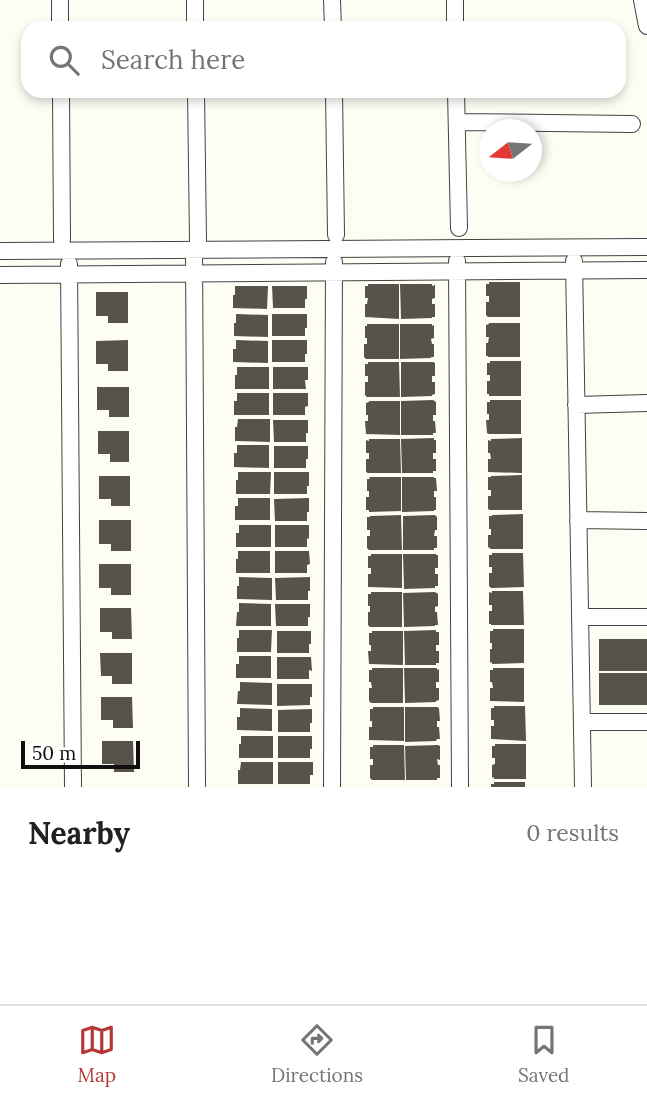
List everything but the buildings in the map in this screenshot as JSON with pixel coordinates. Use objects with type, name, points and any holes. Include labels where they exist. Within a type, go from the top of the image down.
[{"type":"street","points":[[60,0],[60,21]]},
{"type":"street","points":[[195,0],[195,21]]},
{"type":"street","points":[[332,0],[333,21]]},
{"type":"street","points":[[455,0],[455,21]]},
{"type":"street","points":[[642,0],[647,26]]},
{"type":"street","points":[[61,98],[65,245],[69,274],[73,787]]},
{"type":"street","points":[[196,98],[194,274],[197,787]]},
{"type":"street","points":[[332,787],[334,98]]},
{"type":"street","points":[[456,98],[459,228]]},
{"type":"street","points":[[457,122],[632,124]]},
{"type":"street","points":[[0,251],[65,245],[196,246],[335,242],[457,248],[647,247]]},
{"type":"street","points":[[457,248],[460,787]]},
{"type":"street","points":[[574,248],[583,787]]},
{"type":"street","points":[[0,275],[647,270]]},
{"type":"street","points":[[576,405],[647,403]]},
{"type":"street","points":[[578,520],[647,521]]},
{"type":"street","points":[[580,617],[647,617]]},
{"type":"street","points":[[582,722],[647,722]]}]
